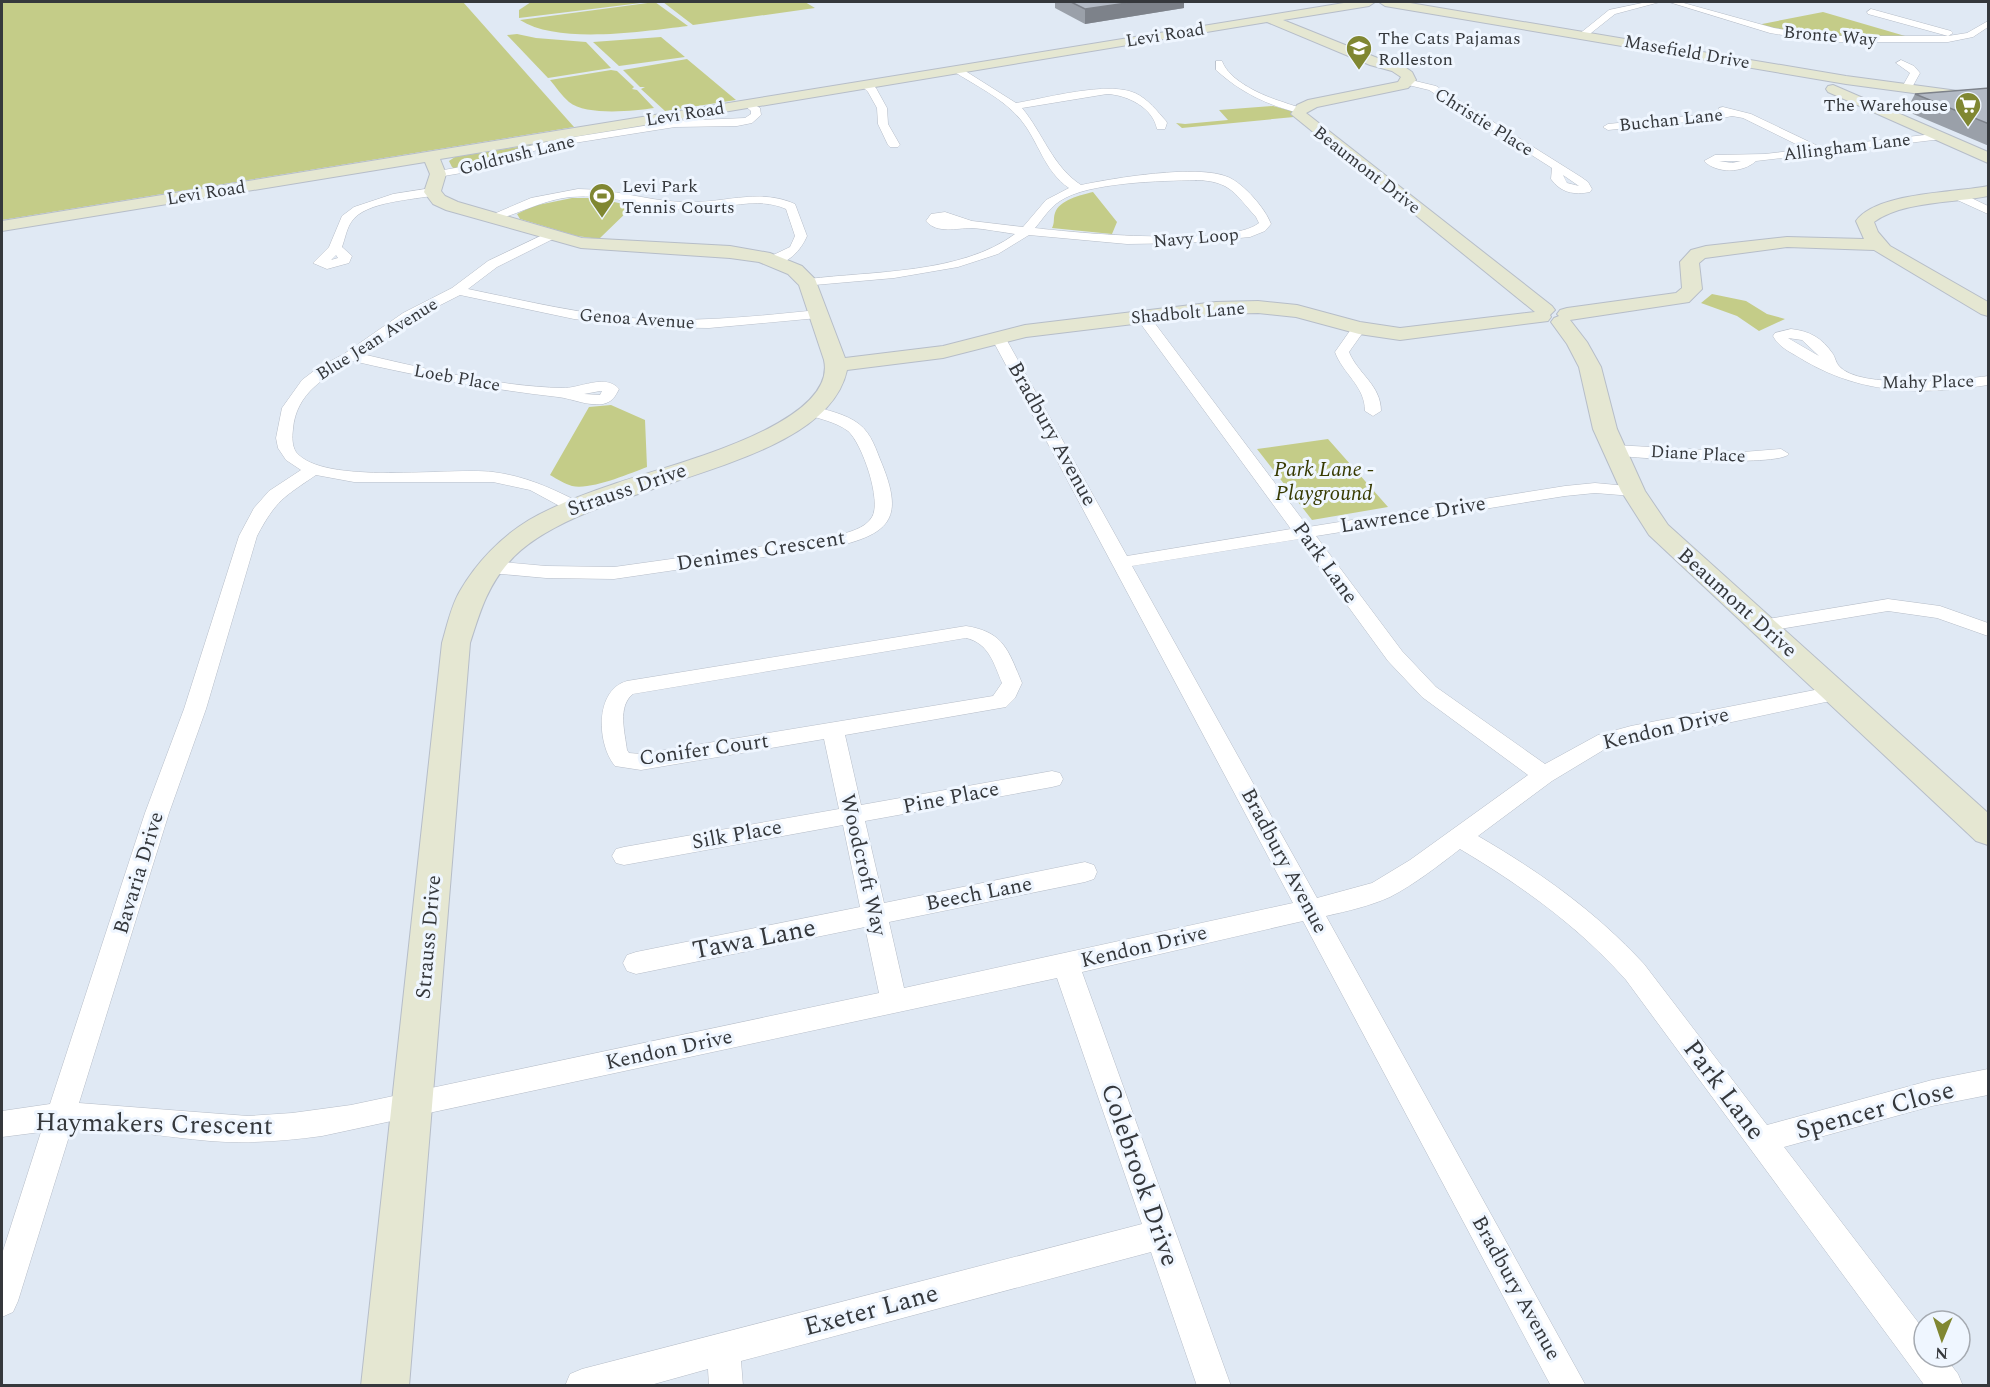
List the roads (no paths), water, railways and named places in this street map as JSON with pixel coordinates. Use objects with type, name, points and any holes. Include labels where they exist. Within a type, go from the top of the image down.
[{"type":"street","points":[[1325,9],[1328,5],[1342,2]]},
{"type":"street","name":"Levi Road","points":[[2,226],[434,174],[748,104],[1369,2]]},
{"type":"street","name":"Masefield Drive","points":[[1385,2],[1411,4],[1840,79],[1989,99]]},
{"type":"street","points":[[1583,35],[1612,12],[1656,2]]},
{"type":"street","name":"Bronte Way","points":[[1672,2],[1759,27],[1815,38],[1873,40],[1962,37],[1989,24]]},
{"type":"street","points":[[1871,12],[1980,43]]},
{"type":"street","points":[[1274,17],[1397,68],[1407,75],[1407,82]]},
{"type":"street","points":[[1219,63],[1219,68],[1245,88],[1276,104],[1299,110]]},
{"type":"street","points":[[1901,63],[1915,73],[1906,89]]},
{"type":"street","points":[[956,69],[1014,106],[1038,135],[1045,156],[1066,181],[1079,189]]},
{"type":"street","points":[[1840,79],[1833,89],[1989,158]]},
{"type":"street","name":"Beaumont Drive","points":[[1407,82],[1313,104],[1299,110],[1298,114],[1553,316],[1577,342],[1590,367],[1598,410],[1614,450],[1633,490],[1658,530],[1989,832]]},
{"type":"street","name":"Christie Place","points":[[1407,82],[1432,88],[1558,168]]},
{"type":"street","points":[[865,84],[872,90],[882,108],[883,124],[894,145]]},
{"type":"street","points":[[1014,106],[1107,91],[1122,91],[1138,97],[1162,123],[1161,126]]},
{"type":"street","name":"Buchan Lane","points":[[1608,127],[1718,116],[1728,111],[1819,151]]},
{"type":"street","name":"Allingham Lane","points":[[1752,158],[1942,136]]},
{"type":"street","points":[[335,248],[342,225],[358,210],[387,200],[434,174],[444,204],[495,216],[551,236],[594,245],[730,252],[774,260],[795,270],[808,284],[836,365]]},
{"type":"street","name":"Navy Loop","points":[[808,284],[920,270],[966,261],[1003,247],[1026,231],[1051,201],[1079,189],[1212,176],[1227,181],[1262,216],[1265,224],[1258,230],[1244,234],[1156,242],[1117,241],[1026,231]]},
{"type":"street","points":[[1989,190],[1890,207],[1870,216],[1865,221],[1876,245],[1892,257],[1989,310]]},
{"type":"street","points":[[495,216],[534,201],[581,193],[601,193],[678,206],[772,201],[791,207],[801,236],[795,249],[774,260]]},
{"type":"street","points":[[1959,196],[1989,210]]},
{"type":"street","points":[[969,224],[1026,231]]},
{"type":"street","name":"Blue Jean Avenue","points":[[551,236],[491,265],[472,277],[459,291],[431,303],[378,334],[351,356],[313,378],[296,397],[290,410],[284,429],[284,442],[291,455],[313,470],[354,477],[493,477],[535,486],[573,506]]},
{"type":"street","name":"Shadbolt Lane","points":[[836,365],[941,352],[1044,328],[1216,308],[1258,306],[1297,311],[1377,332],[1413,333],[1674,300],[1688,296],[1692,289],[1689,262],[1698,254],[1706,252],[1798,242],[1876,245]]},
{"type":"street","name":"Genoa Avenue","points":[[459,291],[586,317],[646,324],[730,323],[818,314]]},
{"type":"street","name":"Park Lane","points":[[1142,316],[1395,656],[1423,687],[1454,712],[1544,775]]},
{"type":"street","points":[[1359,328],[1342,352],[1344,362],[1371,391],[1374,400],[1372,411]]},
{"type":"street","name":"Bradbury Avenue","points":[[998,337],[1569,1386]]},
{"type":"street","name":"Loeb Place","points":[[351,356],[452,378],[564,393]]},
{"type":"street","name":"Strauss Drive","points":[[386,1386],[456,643],[458,627],[469,598],[490,567],[528,532],[573,506],[740,451],[777,434],[811,411],[831,385],[836,365]]},
{"type":"street","name":"Mahy Place","points":[[1833,370],[1855,379],[1891,385],[1956,385],[1989,381]]},
{"type":"street","name":"Denimes Crescent","points":[[490,567],[546,572],[614,573],[838,541],[865,533],[882,519],[886,511],[882,491],[864,440],[860,433],[844,422],[811,411]]},
{"type":"street","name":"Diane Place","points":[[1614,450],[1743,457],[1781,454]]},
{"type":"street","name":"Bavaria Drive","points":[[2,1301],[157,813],[195,709],[248,536],[263,508],[275,495],[313,470]]},
{"type":"street","name":"Lawrence Drive","points":[[1122,562],[1565,491],[1595,488],[1633,490]]},
{"type":"street","points":[[1762,626],[1888,605],[1940,612],[1989,630]]},
{"type":"street","name":"Conifer Court","points":[[966,632],[980,633],[992,640],[1012,683],[1008,693],[999,702],[833,730],[641,762],[623,760],[616,752],[614,702],[619,692],[627,688],[966,632]]},
{"type":"street","name":"Kendon Drive","points":[[413,1106],[1066,965],[1356,899],[1381,890],[1461,837],[1544,775],[1581,751],[1615,738],[1835,693]]},
{"type":"street","name":"Woodcroft Way","points":[[833,730],[894,1001]]},
{"type":"street","name":"Pine Place","points":[[851,816],[1052,779]]},
{"type":"street","name":"Silk Place","points":[[624,856],[851,816]]},
{"type":"street","name":"Park Lane","points":[[1461,837],[1551,892],[1612,945],[1642,981],[1946,1386]]},
{"type":"street","name":"Beech Lane","points":[[873,915],[1085,872]]},
{"type":"street","name":"Tawa Lane","points":[[636,963],[873,915]]},
{"type":"street","name":"Colebrook Drive","points":[[1066,965],[1214,1386]]},
{"type":"street","name":"Spencer Close","points":[[1761,1140],[1932,1093],[1989,1082]]},
{"type":"street","name":"Haymakers Crescent","points":[[2,1124],[61,1116],[236,1130],[289,1127],[413,1106]]},
{"type":"street","name":"Exeter Lane","points":[[582,1386],[1161,1234]]},
{"type":"street","points":[[723,1348],[726,1386]]},
{"type":"place","name":"The Cats Pajamas Rolleston","points":[[1359,71]]},
{"type":"place","name":"The Warehouse","points":[[1968,128]]},
{"type":"place","name":"Levi Park Tennis Courts","points":[[602,219]]},
{"type":"park label","name":"Park Lane - Playground","points":[[1324,482]]}]
